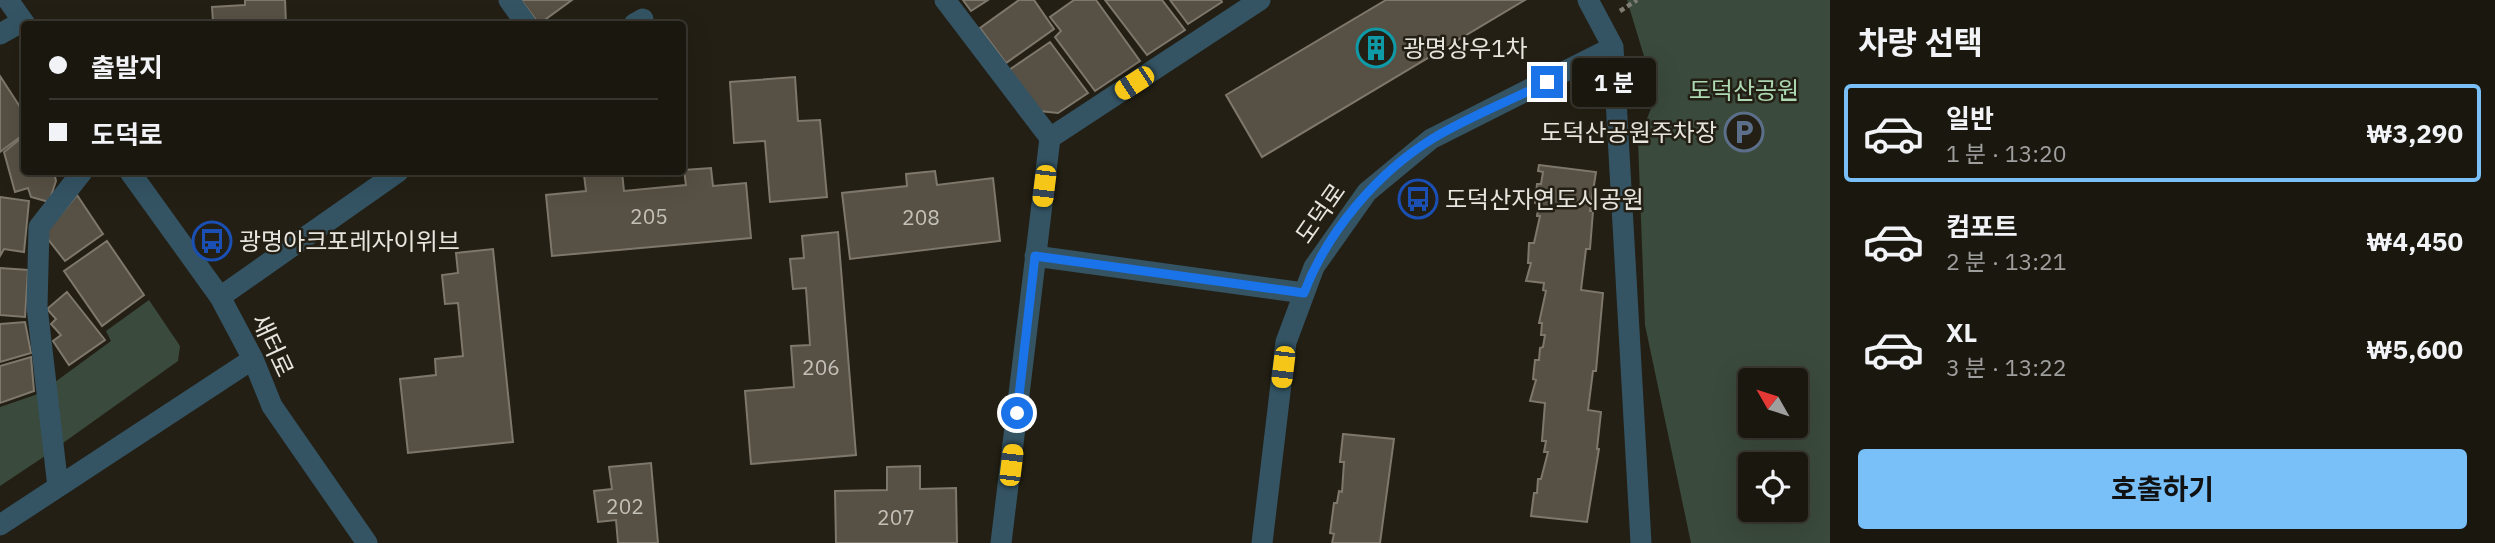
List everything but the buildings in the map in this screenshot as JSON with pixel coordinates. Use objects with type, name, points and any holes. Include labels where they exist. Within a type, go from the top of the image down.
[{"type":"street","points":[[8,0],[23,21]]},
{"type":"street","points":[[509,0],[524,21]]},
{"type":"street","points":[[945,0],[1049,138],[1001,543]]},
{"type":"street","points":[[1049,138],[1260,0]]},
{"type":"street","points":[[1588,0],[1613,47],[1641,543]]},
{"type":"street","points":[[0,34],[21,24]]},
{"type":"street","name":"도덕로","points":[[1262,543],[1286,342],[1314,267],[1367,192],[1432,139],[1613,47]]},
{"type":"street","points":[[58,487],[37,307],[40,227],[80,175]]},
{"type":"street","name":"새터로","points":[[132,175],[220,297],[253,359],[272,406],[367,543]]},
{"type":"street","points":[[220,297],[394,175]]},
{"type":"street","points":[[1035,256],[1304,293]]},
{"type":"street","points":[[0,525],[253,359]]},
{"type":"green space","name":"도덕산공원","points":[[1627,0],[1830,0],[1830,543],[1691,543],[1645,325],[1638,141],[1656,96]]},
{"type":"green space","points":[[149,300],[180,346],[178,361],[63,443],[55,382],[111,341],[106,331]]},
{"type":"green space","points":[[38,394],[45,456],[0,486],[0,407]]},
{"type":"place","name":"광명상우1차","points":[[1376,48]]},
{"type":"place","name":"도덕산공원주차장","points":[[1744,132]]},
{"type":"place","name":"도덕산자연도시공원","points":[[1418,199]]},
{"type":"place","name":"광명아크포레자이위브","points":[[212,241]]},
{"type":"route","points":[[1017,413],[1035,256],[1304,293],[1314,267],[1367,192],[1432,139],[1547,82]]}]
